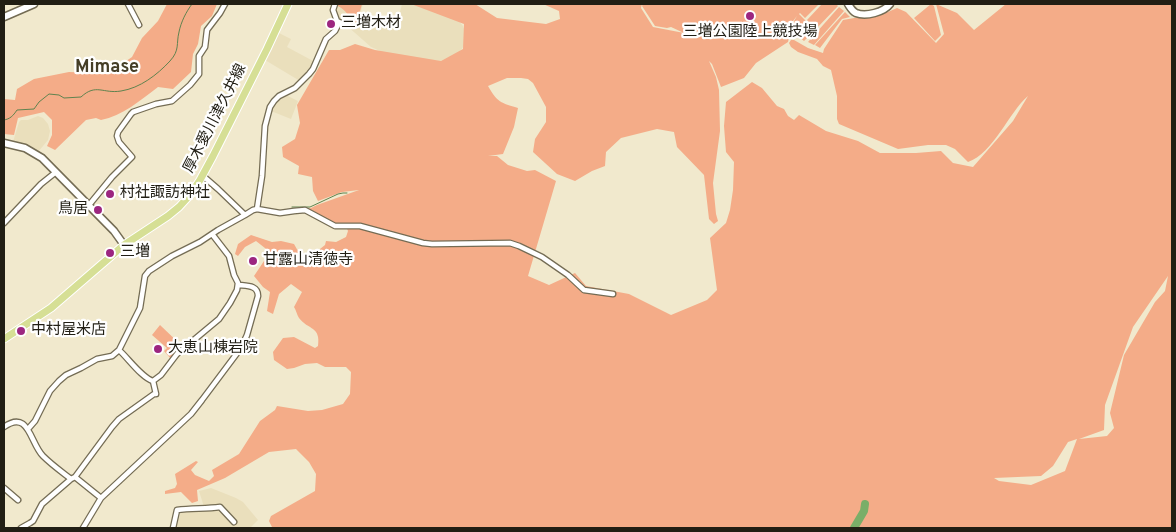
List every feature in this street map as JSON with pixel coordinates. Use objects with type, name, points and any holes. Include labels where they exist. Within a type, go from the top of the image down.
[{"type":"main road","name":"厚木愛川津久井線","points":[[4,339],[51,308],[124,245],[179,207],[194,190],[203,176],[288,4]]},
{"type":"street","points":[[4,17],[34,4]]},
{"type":"street","points":[[128,4],[139,24]]},
{"type":"street","points":[[89,205],[112,177],[132,158],[117,136],[131,114],[137,110],[172,101],[188,88],[198,76],[199,56],[205,46],[206,31],[225,4]]},
{"type":"street","points":[[257,209],[262,176],[265,126],[270,107],[274,101],[295,88],[309,74],[326,39],[335,31],[340,23],[333,10],[333,4]]},
{"type":"street","points":[[848,4],[859,14],[880,11],[887,8],[890,4]]},
{"type":"street","points":[[4,143],[20,146],[42,158],[114,231],[124,245]]},
{"type":"street","points":[[4,223],[41,184],[56,172]]},
{"type":"street","points":[[203,176],[245,216]]},
{"type":"street","points":[[28,429],[35,421],[52,388],[66,375],[97,359],[112,356],[119,350],[140,308],[145,276],[158,265],[257,209],[280,214],[305,210],[335,226],[360,226],[423,243],[510,243],[542,257],[568,275],[584,290],[613,294]]},
{"type":"street","points":[[153,381],[161,375],[177,354],[219,319],[237,290],[238,285],[229,256],[212,234]]},
{"type":"street","points":[[83,528],[101,498],[191,414],[241,348],[247,335],[258,292],[257,289],[252,287],[238,285]]},
{"type":"street","points":[[119,350],[143,376],[153,381]]},
{"type":"street","points":[[21,528],[35,518],[44,501],[73,478],[119,419],[156,394],[153,381]]},
{"type":"street","points":[[4,427],[10,422],[21,423],[28,429],[43,456],[101,498]]},
{"type":"street","points":[[4,488],[18,500]]},
{"type":"street","points":[[173,528],[177,510],[195,508],[208,509],[220,507],[234,522]]},
{"type":"shaded area","points":[[167,4],[217,4],[212,16],[201,26],[198,44],[193,54],[191,72],[173,89],[158,87],[131,107],[116,115],[101,120],[96,118],[86,120],[55,150],[47,146],[52,135],[52,120],[44,112],[18,118],[14,135],[4,134],[4,99],[15,100],[17,89],[34,79],[69,72],[96,73],[116,68],[132,57],[142,38],[158,21]]},
{"type":"shaded area","points":[[336,4],[363,4],[359,18],[392,21],[397,24],[402,4],[416,4],[458,20],[465,32],[465,43],[458,53],[441,61],[396,58],[371,47],[338,18],[334,11]]},
{"type":"shaded area","points":[[337,4],[362,4],[357,22],[351,21],[347,13]]},
{"type":"shaded area","points":[[411,4],[475,4],[497,18],[546,24],[560,19],[559,11],[543,4],[642,4],[641,8],[653,27],[684,33],[671,27],[655,26],[642,6],[643,4],[819,4],[805,18],[799,14],[815,30],[804,41],[796,34],[794,21],[797,16],[793,21],[788,42],[756,63],[744,78],[721,87],[709,61],[719,90],[720,131],[713,183],[718,221],[714,224],[709,219],[704,175],[677,147],[674,132],[657,129],[621,138],[606,152],[605,166],[575,181],[557,174],[533,152],[535,139],[546,122],[546,107],[533,83],[528,79],[507,78],[488,86],[500,101],[518,108],[514,127],[503,154],[488,156],[497,156],[508,165],[527,171],[535,170],[556,181],[528,276],[549,285],[575,273],[586,286],[629,294],[671,315],[707,300],[717,290],[710,238],[726,223],[733,190],[734,162],[726,152],[724,126],[726,102],[752,82],[762,88],[777,106],[784,109],[788,116],[794,120],[799,115],[826,131],[858,141],[880,153],[941,151],[953,163],[973,167],[1013,121],[1028,96],[985,151],[977,158],[968,162],[955,149],[946,145],[898,149],[839,124],[837,119],[837,96],[831,70],[823,66],[817,59],[798,52],[791,47],[789,43],[791,40],[823,53],[843,20],[888,12],[897,8],[906,12],[936,43],[944,34],[936,4],[957,13],[974,30],[1006,4],[1172,4],[1172,528],[275,528],[272,527],[269,521],[271,516],[315,491],[316,474],[309,462],[296,449],[269,452],[225,478],[197,490],[198,501],[192,503],[181,492],[165,494],[165,491],[175,488],[177,484],[175,474],[196,461],[198,462],[191,470],[195,475],[209,481],[214,476],[212,470],[239,454],[260,421],[275,410],[277,406],[308,411],[322,410],[343,404],[350,394],[351,372],[346,367],[325,367],[317,363],[287,369],[274,360],[273,352],[283,338],[294,337],[315,348],[318,346],[318,335],[298,317],[294,307],[302,292],[291,284],[279,294],[273,314],[267,311],[270,292],[254,276],[270,252],[256,241],[245,247],[238,256],[235,254],[238,244],[251,235],[272,242],[281,241],[294,244],[303,260],[314,267],[319,264],[320,249],[325,245],[326,241],[336,242],[346,237],[348,231],[345,224],[332,223],[315,212],[306,209],[359,190],[342,192],[318,201],[313,191],[312,177],[298,174],[299,166],[283,157],[282,147],[295,139],[300,123],[297,105],[329,50],[340,50],[355,44],[375,50],[441,61],[463,49],[464,24]],"holes":[[[1168,276],[1165,291],[1155,302],[1124,355],[1110,413],[1114,428],[1107,436],[1079,439],[1104,430],[1105,405],[1133,327]],[[1077,439],[1065,471],[1031,485],[999,481],[994,478],[1041,476],[1053,466],[1068,442]]]},
{"type":"shaded area","points":[[822,4],[836,4],[838,6],[816,29],[807,20]]},
{"type":"shaded area","points":[[931,4],[934,6],[941,35],[935,41],[914,18]]},
{"type":"shaded area","points":[[839,7],[844,11],[814,45],[808,42]]},
{"type":"shaded area","points":[[845,12],[850,17],[842,19],[820,48],[815,45]]},
{"type":"shaded area","points":[[279,33],[291,39],[287,47],[315,62],[300,81],[265,60]]},
{"type":"shaded area","points":[[286,95],[298,101],[291,119],[271,111],[273,104],[279,98]]},
{"type":"shaded area","points":[[38,116],[43,118],[48,124],[50,131],[48,140],[38,152],[13,142],[19,122]]},
{"type":"shaded area","points":[[160,325],[183,347],[171,359],[164,351],[167,348],[152,335]]},
{"type":"shaded area","points":[[211,488],[243,502],[258,520],[250,528],[176,528],[181,512],[205,510],[199,491]]},
{"type":"waterway","points":[[4,120],[11,117],[17,110],[34,109],[49,94],[59,95],[64,98],[81,97],[86,93],[96,90],[121,91],[135,87],[148,80],[160,71],[173,57],[181,25],[192,4]]},
{"type":"waterway","points":[[292,207],[310,207],[338,194],[347,193]]},
{"type":"waterway","points":[[137,310],[140,292]]},
{"type":"waterway","points":[[854,528],[864,511],[865,504]]},
{"type":"place","name":"三増公園陸上競技場","points":[[750,16]]},
{"type":"place","name":"三増木材","points":[[331,24]]},
{"type":"place","name":"村社諏訪神社","points":[[110,194]]},
{"type":"place","name":"鳥居","points":[[98,210]]},
{"type":"place","name":"三増","points":[[110,253]]},
{"type":"place","name":"甘露山清徳寺","points":[[253,261]]},
{"type":"place","name":"中村屋米店","points":[[21,331]]},
{"type":"place","name":"大恵山棟岩院","points":[[158,349]]},
{"type":"district","name":"Mimase","points":[[107,68]]}]
